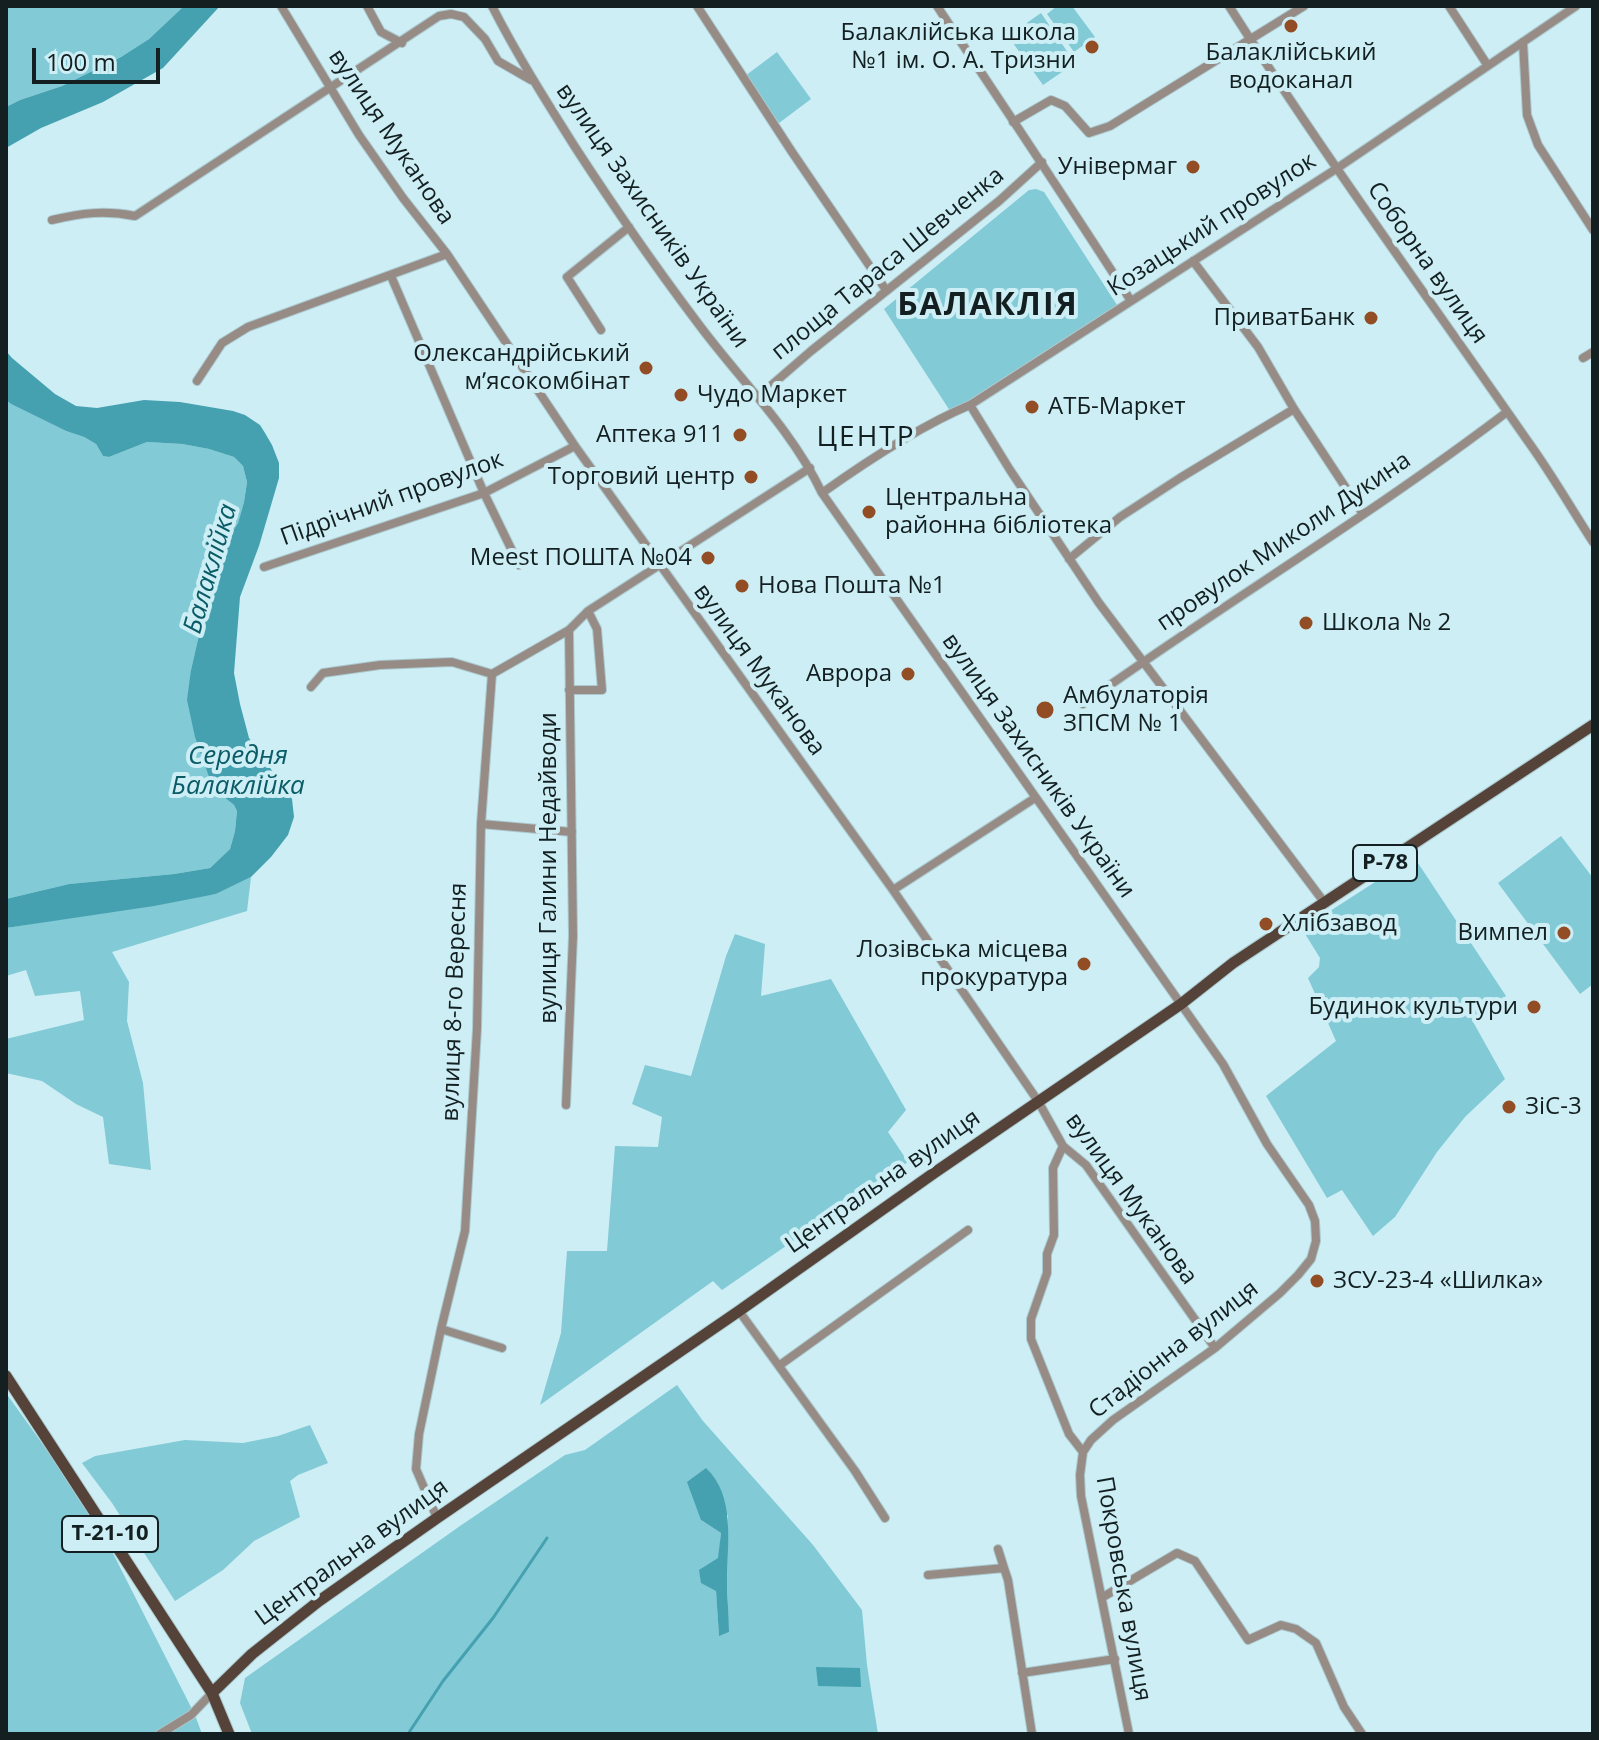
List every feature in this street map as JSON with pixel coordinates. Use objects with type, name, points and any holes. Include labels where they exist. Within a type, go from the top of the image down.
[{"type":"main road","name":"Центральна вулиця","points":[[212,1693],[252,1654],[319,1601],[437,1518],[1181,1004],[1233,963],[1593,725]]},
{"type":"main road","name":"Т-21-10","points":[[6,1376],[212,1693]]},
{"type":"main road","points":[[212,1693],[229,1734]]},
{"type":"street","name":"вулиця Муканова","points":[[281,6],[359,135],[447,254],[575,446],[893,890],[1038,1101],[1063,1146],[1086,1165],[1215,1348]]},
{"type":"street","points":[[367,6],[381,32],[402,43]]},
{"type":"street","name":"вулиця Захисників України","points":[[492,6],[532,80],[629,227],[698,324],[759,396],[810,468],[822,493],[1223,1064],[1267,1144],[1309,1205],[1315,1221],[1316,1241]]},
{"type":"street","points":[[697,6],[886,290]]},
{"type":"street","points":[[937,6],[1131,301]]},
{"type":"street","name":"Соборна вулиця","points":[[1229,6],[1336,169],[1447,324],[1593,542]]},
{"type":"street","points":[[1013,122],[1051,100],[1065,106],[1089,133],[1110,126],[1304,6]]},
{"type":"street","points":[[1449,6],[1488,66]]},
{"type":"street","name":"Козацький провулок","points":[[822,493],[875,457],[970,405],[1336,169],[1576,6]]},
{"type":"street","points":[[52,220],[87,212],[135,216],[439,16],[451,14],[464,17],[485,39],[498,61],[532,80]]},
{"type":"street","points":[[1523,42],[1527,115],[1538,145],[1593,230]]},
{"type":"street","name":"площа Тараса Шевченка","points":[[759,396],[999,201],[1042,162]]},
{"type":"street","points":[[601,330],[567,277],[629,227]]},
{"type":"street","points":[[197,381],[222,343],[248,327],[447,254]]},
{"type":"street","points":[[1193,261],[1258,347],[1294,409],[1363,514]]},
{"type":"street","points":[[391,276],[484,493],[519,565]]},
{"type":"street","points":[[1583,358],[1593,352]]},
{"type":"street","points":[[970,405],[1099,603],[1324,902]]},
{"type":"street","points":[[1069,559],[1120,517],[1294,409]]},
{"type":"street","name":"провулок Миколи Дукина","points":[[1083,704],[1451,454],[1507,412]]},
{"type":"street","name":"Підрічний провулок","points":[[264,567],[484,493],[575,446]]},
{"type":"street","points":[[311,687],[323,673],[380,665],[452,662],[492,674],[569,630],[588,611],[810,468]]},
{"type":"street","points":[[569,690],[602,690],[597,629],[588,611]]},
{"type":"street","name":"вулиця Галини Недайводи","points":[[566,1105],[573,936],[569,630]]},
{"type":"street","name":"вулиця 8-го Вересня","points":[[437,1518],[416,1469],[419,1434],[465,1231],[477,1029],[481,824],[492,674]]},
{"type":"street","points":[[893,890],[1035,798]]},
{"type":"street","points":[[481,824],[572,832]]},
{"type":"street","points":[[1063,1146],[1053,1168],[1054,1235],[1047,1254],[1047,1273],[1031,1319],[1031,1339],[1069,1434],[1083,1452]]},
{"type":"street","points":[[780,1365],[968,1230]]},
{"type":"street","name":"Стадіонна вулиця","points":[[1083,1452],[1113,1420],[1215,1348],[1298,1275],[1311,1259],[1316,1241]]},
{"type":"street","points":[[739,1311],[855,1471],[885,1518]]},
{"type":"street","points":[[441,1329],[502,1348]]},
{"type":"street","name":"Покровська вулиця","points":[[1083,1452],[1081,1496],[1129,1734]]},
{"type":"street","points":[[998,1549],[1008,1580],[1032,1734]]},
{"type":"street","points":[[1103,1597],[1177,1553],[1195,1561],[1248,1640],[1281,1625],[1296,1629],[1316,1643],[1344,1707],[1362,1734]]},
{"type":"street","points":[[928,1575],[1004,1568]]},
{"type":"street","points":[[1022,1673],[1115,1659]]},
{"type":"street","points":[[160,1734],[191,1715],[212,1693]]},
{"type":"shaded area","points":[[6,6],[184,6],[149,39],[121,57],[62,86],[6,107]]},
{"type":"shaded area","points":[[1057,6],[1072,6],[1095,37],[1074,52],[1047,14]]},
{"type":"shaded area","points":[[1041,13],[1075,63],[1043,85],[1008,36]]},
{"type":"shaded area","points":[[777,52],[811,99],[779,123],[745,76]]},
{"type":"shaded area","points":[[1029,190],[1044,192],[1119,308],[952,414],[884,309]]},
{"type":"shaded area","points":[[6,400],[84,437],[96,444],[103,456],[109,457],[147,442],[182,444],[234,457],[243,466],[247,482],[244,502],[238,523],[217,556],[191,670],[213,787],[237,811],[230,849],[210,868],[69,884],[6,899]]},
{"type":"shaded area","name":"Вимпел","points":[[1561,836],[1593,878],[1593,984],[1580,994],[1498,883]]},
{"type":"shaded area","points":[[1414,857],[1506,996],[1472,1020],[1505,1079],[1465,1117],[1437,1152],[1395,1217],[1373,1236],[1342,1190],[1327,1198],[1266,1096],[1336,1041],[1308,978],[1319,967],[1320,958],[1302,929]]},
{"type":"shaded area","points":[[251,877],[247,911],[112,952],[129,982],[127,1021],[143,1083],[151,1170],[109,1164],[103,1117],[76,1104],[42,1081],[6,1073],[6,1039],[84,1020],[80,991],[35,996],[26,970],[6,976],[6,928],[216,894]]},
{"type":"shaded area","points":[[735,934],[765,944],[761,996],[831,979],[906,1110],[888,1132],[908,1162],[722,1290],[713,1281],[540,1405],[561,1333],[567,1251],[607,1251],[615,1146],[658,1147],[662,1117],[632,1104],[645,1065],[691,1076]]},
{"type":"shaded area","points":[[677,1385],[703,1421],[813,1545],[862,1610],[878,1734],[252,1734],[240,1703],[245,1678],[565,1455],[585,1450]],"holes":[[[728,1515],[729,1632],[719,1635],[716,1591],[721,1533],[701,1520]]]},
{"type":"shaded area","points":[[6,1393],[94,1516],[202,1734],[6,1734]]},
{"type":"shaded area","points":[[310,1425],[328,1463],[290,1481],[300,1517],[254,1541],[223,1570],[175,1601],[112,1503],[82,1463],[95,1456],[185,1440],[243,1443]]},
{"type":"water","points":[[184,6],[220,6],[163,68],[103,102],[41,128],[6,148],[6,107],[62,86],[121,57],[149,39]]},
{"type":"water","name":"Середня Балаклійка","points":[[6,351],[55,394],[76,406],[97,408],[144,400],[180,402],[245,415],[260,425],[279,463],[279,478],[240,597],[234,673],[249,738],[292,799],[294,817],[288,835],[251,877],[216,894],[6,928],[6,899],[69,884],[210,868],[230,849],[237,811],[213,788],[195,737],[187,700],[217,556],[238,523],[247,482],[243,466],[234,457],[182,444],[147,442],[109,457],[103,456],[96,444],[84,437],[6,400]]},
{"type":"water","points":[[706,1468],[722,1492],[728,1521],[729,1632],[719,1636],[716,1591],[701,1583],[699,1570],[718,1558],[721,1533],[701,1520],[687,1482]]},
{"type":"water","points":[[816,1667],[860,1668],[861,1687],[818,1686]]},
{"type":"waterway","points":[[408,1734],[547,1538]]},
{"type":"place","name":"Балаклійський водоканал","points":[[1291,26]]},
{"type":"place","name":"Балаклійська школа №1 ім. О. А. Тризни","points":[[1092,47]]},
{"type":"place","name":"Універмаг","points":[[1193,167]]},
{"type":"place","name":"ПриватБанк","points":[[1371,318]]},
{"type":"place","name":"Олександрійський мʼясокомбінат","points":[[646,368]]},
{"type":"place","name":"Чудо Маркет","points":[[681,395]]},
{"type":"place","name":"АТБ-Маркет","points":[[1032,407]]},
{"type":"place","name":"Аптека 911","points":[[740,435]]},
{"type":"place","name":"Торговий центр","points":[[751,477]]},
{"type":"place","name":"Центральна районна бібліотека","points":[[869,512]]},
{"type":"place","name":"Meest ПОШТА №04","points":[[708,558]]},
{"type":"place","name":"Нова Пошта №1","points":[[742,586]]},
{"type":"place","name":"Школа № 2","points":[[1306,623]]},
{"type":"place","name":"Аврора","points":[[908,674]]},
{"type":"place","name":"Амбулаторія ЗПСМ № 1","points":[[1045,710]]},
{"type":"place","name":"Хлібзавод","points":[[1266,924]]},
{"type":"place","name":"Вимпел","points":[[1564,933]]},
{"type":"place","name":"Лозівська місцева прокуратура","points":[[1084,964]]},
{"type":"place","name":"Будинок культури","points":[[1534,1007]]},
{"type":"place","name":"ЗіС-3","points":[[1509,1107]]},
{"type":"place","name":"ЗСУ-23-4 «Шилка»","points":[[1317,1281]]},
{"type":"district","name":"БАЛАКЛІЯ","points":[[988,306]]},
{"type":"district","name":"ЦЕНТР","points":[[866,438]]},
{"type":"water label","name":"Балаклійка","points":[[211,569]]}]
